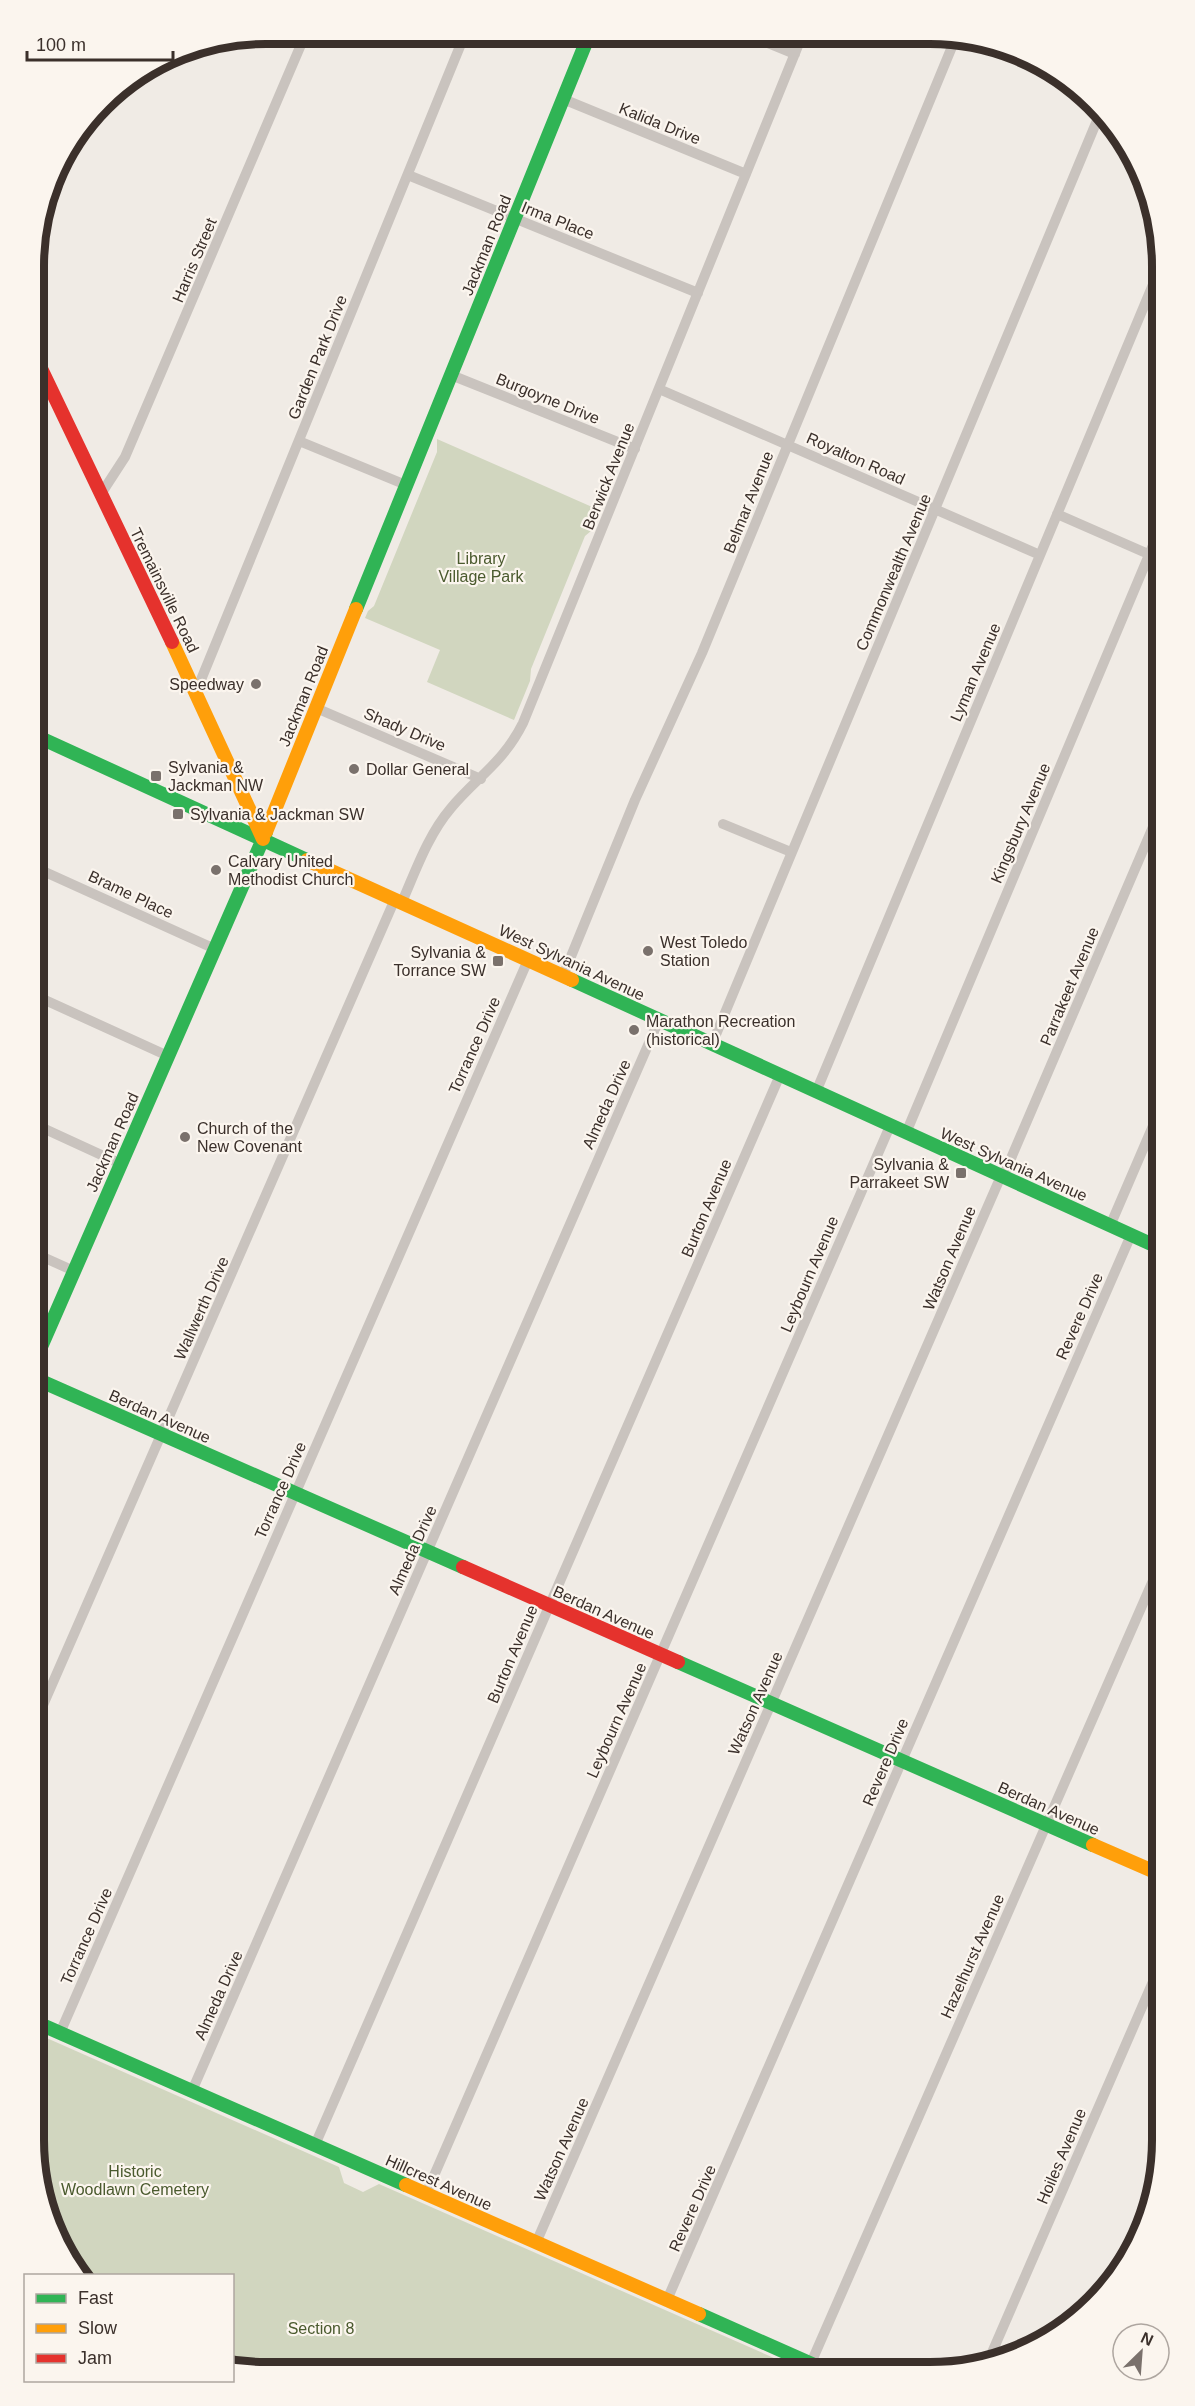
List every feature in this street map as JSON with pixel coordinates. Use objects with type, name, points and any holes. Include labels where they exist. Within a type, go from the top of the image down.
[{"type":"street","name":"Harris Street","points":[[101,494],[129,446],[301,44]]},
{"type":"street","name":"Garden Park Drive","points":[[196,692],[461,44]]},
{"type":"street","name":"Jackman Road","points":[[44,1340],[263,839],[585,44]]},
{"type":"street","points":[[771,44],[795,54]]},
{"type":"street","name":"Berwick Avenue","points":[[398,901],[440,823],[450,809],[506,752],[523,723],[799,44]]},
{"type":"street","name":"Belmar Avenue","points":[[563,976],[635,800],[702,653],[953,45]]},
{"type":"street","name":"Kalida Drive","points":[[563,99],[746,174]]},
{"type":"street","name":"Commonwealth Avenue","points":[[712,1044],[1097,120]]},
{"type":"street","name":"Irma Place","points":[[408,175],[698,293]]},
{"type":"street","name":"Lyman Avenue","points":[[816,1092],[1152,287]]},
{"type":"street","name":"Tremainsville Road","points":[[44,375],[196,692],[263,839]]},
{"type":"street","name":"Burgoyne Drive","points":[[451,375],[635,449]]},
{"type":"street","name":"Royalton Road","points":[[659,389],[1040,555]]},
{"type":"street","points":[[299,441],[406,485]]},
{"type":"street","points":[[1057,514],[1152,555]]},
{"type":"street","name":"Kingsbury Avenue","points":[[906,1133],[1152,547]]},
{"type":"street","name":"Shady Drive","points":[[316,708],[481,779]]},
{"type":"street","name":"West Sylvania Avenue","points":[[44,740],[1152,1245]]},
{"type":"street","points":[[723,824],[791,852]]},
{"type":"street","name":"Parrakeet Avenue","points":[[1002,1176],[1152,829]]},
{"type":"street","name":"Brame Place","points":[[44,872],[215,949]]},
{"type":"street","name":"Wallwerth Drive","points":[[44,1703],[398,901]]},
{"type":"street","name":"Torrance Drive","points":[[60,2033],[528,960]]},
{"type":"street","points":[[44,1000],[168,1056]]},
{"type":"street","name":"Almeda Drive","points":[[192,2091],[659,1020]]},
{"type":"street","name":"Burton Avenue","points":[[315,2145],[780,1075]]},
{"type":"street","name":"Leybourn Avenue","points":[[426,2194],[890,1126]]},
{"type":"street","points":[[44,1129],[121,1164]]},
{"type":"street","points":[[1110,1226],[1152,1129]]},
{"type":"street","name":"Watson Avenue","points":[[536,2243],[1002,1176]]},
{"type":"street","name":"Revere Drive","points":[[668,2300],[1131,1235]]},
{"type":"street","points":[[44,1257],[74,1271]]},
{"type":"street","name":"Berdan Avenue","points":[[44,1382],[1152,1871]]},
{"type":"street","name":"Hazelhurst Avenue","points":[[811,2362],[1152,1583]]},
{"type":"street","name":"Hoiles Avenue","points":[[991,2354],[1152,1984]]},
{"type":"street","name":"Hillcrest Avenue","points":[[44,2026],[809,2362]]},
{"type":"green space","name":"Library Village Park","points":[[437,439],[599,510],[591,531],[585,536],[531,669],[530,681],[514,720],[427,682],[440,650],[365,618],[374,606],[437,452]]},
{"type":"green space","name":"Historic Woodlawn Cemetery","points":[[44,2037],[339,2167],[344,2183],[363,2192],[379,2184],[783,2362],[234,2361],[234,2274],[88,2274],[73,2252],[55,2212],[45,2170]]},
{"type":"traffic: fast","points":[[356,609],[585,44]]},
{"type":"traffic: fast","points":[[44,740],[307,860]]},
{"type":"traffic: fast","points":[[44,1340],[266,832]]},
{"type":"traffic: fast","points":[[572,980],[1152,1244]]},
{"type":"traffic: fast","points":[[44,1382],[463,1567]]},
{"type":"traffic: fast","points":[[678,1662],[1093,1845]]},
{"type":"traffic: fast","points":[[44,2026],[406,2185]]},
{"type":"traffic: fast","points":[[699,2314],[807,2362]]},
{"type":"traffic: slow","points":[[266,832],[356,609]]},
{"type":"traffic: slow","points":[[172,642],[263,839]]},
{"type":"traffic: slow","points":[[307,860],[572,980]]},
{"type":"traffic: slow","points":[[1093,1845],[1152,1871]]},
{"type":"traffic: slow","points":[[406,2185],[699,2314]]},
{"type":"traffic: jam","points":[[44,375],[172,642]]},
{"type":"traffic: jam","points":[[463,1567],[678,1662]]},
{"type":"place","name":"Speedway","points":[[256,684]]},
{"type":"place","name":"Dollar General","points":[[354,769]]},
{"type":"place","name":"Sylvania & Jackman NW","points":[[156,776]]},
{"type":"place","name":"Sylvania & Jackman SW","points":[[178,814]]},
{"type":"place","name":"Calvary United Methodist Church","points":[[216,870]]},
{"type":"place","name":"West Toledo Station","points":[[648,951]]},
{"type":"place","name":"Sylvania & Torrance SW","points":[[498,961]]},
{"type":"place","name":"Marathon Recreation (historical)","points":[[634,1030]]},
{"type":"place","name":"Church of the New Covenant","points":[[185,1137]]},
{"type":"place","name":"Sylvania & Parrakeet SW","points":[[961,1173]]},
{"type":"park label","name":"Section 8","points":[[321,2328]]}]
